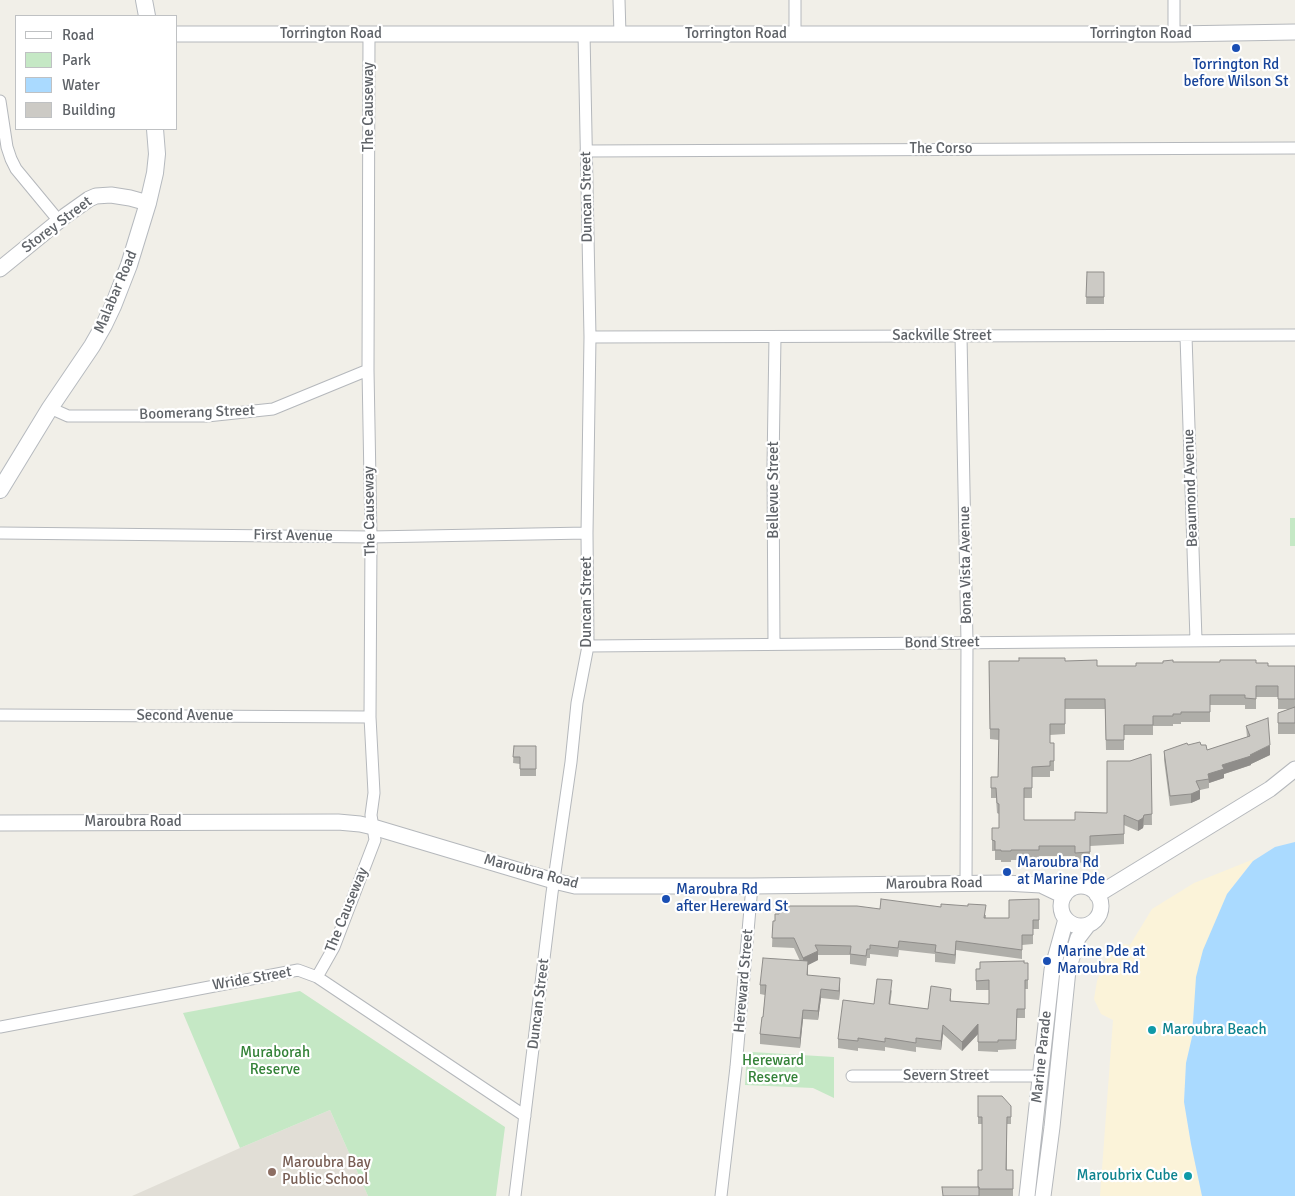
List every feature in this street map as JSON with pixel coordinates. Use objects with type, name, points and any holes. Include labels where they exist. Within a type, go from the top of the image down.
[{"type":"main road","points":[[144,0],[147,15]]},
{"type":"main road","name":"Malabar Road","points":[[0,490],[104,325],[129,264],[148,203],[157,154],[155,130]]},
{"type":"street","points":[[619,0],[620,34]]},
{"type":"street","points":[[795,0],[795,34]]},
{"type":"street","points":[[1174,0],[1174,34]]},
{"type":"street","name":"Torrington Road","points":[[178,34],[1174,34],[1295,32]]},
{"type":"street","name":"The Causeway","points":[[317,977],[334,947],[375,840],[371,815],[374,793],[370,716],[369,33]]},
{"type":"street","name":"Duncan Street","points":[[515,1196],[577,703],[588,646],[587,533],[590,337],[584,34]]},
{"type":"street","points":[[0,106],[7,147],[16,169],[59,222]]},
{"type":"street","name":"The Corso","points":[[586,151],[1295,148]]},
{"type":"street","name":"Storey Street","points":[[0,270],[83,202],[96,196],[120,196],[148,203]]},
{"type":"street","name":"Bellevue Street","points":[[774,644],[773,466],[775,336]]},
{"type":"street","name":"Bona Vista Avenue","points":[[961,336],[968,642],[966,884]]},
{"type":"street","name":"Beaumond Avenue","points":[[1186,336],[1196,640]]},
{"type":"street","name":"Sackville Street","points":[[590,337],[1295,336]]},
{"type":"street","name":"Boomerang Street","points":[[50,408],[68,416],[207,416],[273,409],[368,370]]},
{"type":"street","name":"First Avenue","points":[[0,533],[371,537],[587,533]]},
{"type":"street","name":"Bond Street","points":[[588,646],[1295,640]]},
{"type":"street","name":"Second Avenue","points":[[0,715],[370,716]]},
{"type":"street","points":[[1097,895],[1270,790],[1295,768]]},
{"type":"street","name":"Maroubra Road","points":[[0,823],[318,822],[360,824],[575,886],[1006,883],[1041,886],[1064,896]]},
{"type":"street","name":"Hereward Street","points":[[721,1196],[736,1067],[752,886]]},
{"type":"street","points":[[1080,886],[1087,887],[1093,890],[1100,900],[1100,912],[1093,922],[1088,925],[1076,926],[1070,923],[1063,914],[1061,908],[1064,896],[1074,888],[1080,886]]},
{"type":"street","name":"Marine Parade","points":[[1027,1196],[1052,970],[1066,919]]},
{"type":"street","name":"Marine Parade","points":[[1043,1196],[1068,970],[1078,938],[1088,925]]},
{"type":"street","name":"Wride Street","points":[[0,1027],[298,970],[317,977],[525,1116]]},
{"type":"street","name":"Severn Street","points":[[852,1076],[1040,1076]]},
{"type":"shaded area","name":"Maroubra Bay Public School","points":[[330,1110],[368,1196],[132,1196],[240,1148]]},
{"type":"green space","points":[[1290,518],[1295,518],[1295,546],[1290,546]]},
{"type":"green space","name":"Muraborah Reserve","points":[[300,991],[505,1127],[496,1196],[368,1196],[330,1110],[240,1148],[183,1013]]},
{"type":"green space","name":"Hereward Reserve","points":[[752,1052],[834,1057],[834,1098],[813,1088],[745,1085],[746,1068]]},
{"type":"sand","name":"Maroubra Beach","points":[[1254,859],[1227,894],[1192,1023],[1192,1037],[1186,1063],[1184,1102],[1202,1196],[1100,1196],[1113,1020],[1101,1014],[1094,999],[1097,981],[1111,948],[1124,944],[1130,945],[1152,909],[1194,883]]},
{"type":"water","points":[[1295,842],[1295,1196],[1202,1196],[1184,1102],[1186,1063],[1192,1037],[1196,977],[1203,950],[1227,894],[1253,861],[1275,847]]},
{"type":"building","points":[[1087,272],[1104,272],[1104,297],[1086,297]]},
{"type":"building","points":[[1019,658],[1065,658],[1065,661],[1097,660],[1097,666],[1136,666],[1136,663],[1163,663],[1163,661],[1173,660],[1173,662],[1220,662],[1220,660],[1256,660],[1256,663],[1268,663],[1268,666],[1295,666],[1295,699],[1278,699],[1278,686],[1256,686],[1256,699],[1245,698],[1245,695],[1210,695],[1210,712],[1181,712],[1181,714],[1173,714],[1173,716],[1153,716],[1153,725],[1124,725],[1124,740],[1106,740],[1105,699],[1065,699],[1065,724],[1050,724],[1050,743],[1054,743],[1054,761],[1050,761],[1050,766],[1032,767],[1032,788],[1024,788],[1024,820],[1075,820],[1075,812],[1107,813],[1107,761],[1130,761],[1151,754],[1152,814],[1144,815],[1138,821],[1124,815],[1124,834],[1090,836],[1090,852],[1075,853],[1075,846],[1039,846],[1039,850],[1001,851],[995,850],[995,841],[992,840],[992,828],[999,828],[999,804],[997,803],[996,788],[991,788],[991,777],[998,777],[999,729],[990,729],[989,661],[1019,661]]},
{"type":"building","points":[[1295,707],[1295,723],[1278,723],[1278,713]]},
{"type":"building","points":[[1268,718],[1270,745],[1251,756],[1222,765],[1224,769],[1208,774],[1209,779],[1196,781],[1200,790],[1191,794],[1170,796],[1164,751],[1187,743],[1188,745],[1200,742],[1201,745],[1206,745],[1207,750],[1250,736],[1246,726]]},
{"type":"building","points":[[514,746],[536,746],[536,769],[520,769],[520,757],[513,757]]},
{"type":"building","points":[[881,899],[941,907],[941,904],[986,905],[984,918],[1009,918],[1009,900],[1039,899],[1039,920],[1033,920],[1033,935],[1022,935],[1022,950],[956,941],[955,955],[935,952],[936,945],[899,941],[898,948],[870,945],[866,956],[850,954],[851,946],[815,945],[818,951],[803,958],[794,938],[772,938],[773,921],[775,921],[775,914],[779,914],[779,906],[857,906],[880,909]]},
{"type":"building","points":[[763,958],[808,961],[807,975],[840,978],[839,991],[821,989],[818,1011],[803,1010],[800,1038],[760,1034],[766,985],[760,985]]},
{"type":"building","points":[[1024,961],[1024,963],[1028,963],[1028,980],[1025,980],[1025,1009],[1017,1009],[1016,1040],[978,1042],[978,1024],[962,1042],[943,1025],[941,1041],[916,1038],[916,1043],[885,1038],[885,1042],[858,1038],[858,1041],[838,1039],[843,1000],[874,1004],[877,979],[892,980],[889,1004],[928,1009],[931,986],[951,989],[950,1001],[989,1004],[989,980],[976,981],[976,969],[980,969],[980,962]]},
{"type":"building","points":[[978,1096],[1002,1096],[1011,1106],[1011,1117],[1007,1117],[1006,1170],[1013,1170],[1013,1189],[979,1189],[978,1187],[978,1170],[982,1170],[982,1117],[978,1117]]},
{"type":"building","points":[[942,1187],[979,1187],[979,1196],[943,1196]]},
{"type":"place","name":"Torrington Rd before Wilson St","points":[[1236,48]]},
{"type":"place","name":"Maroubra Rd at Marine Pde","points":[[1007,872]]},
{"type":"place","name":"Maroubra Rd after Hereward St","points":[[666,899]]},
{"type":"place","name":"Marine Pde at Maroubra Rd","points":[[1047,961]]},
{"type":"place","name":"Maroubra Beach","points":[[1152,1030]]},
{"type":"place","name":"Maroubra Bay Public School","points":[[272,1172]]},
{"type":"place","name":"Maroubrix Cube","points":[[1188,1176]]}]
